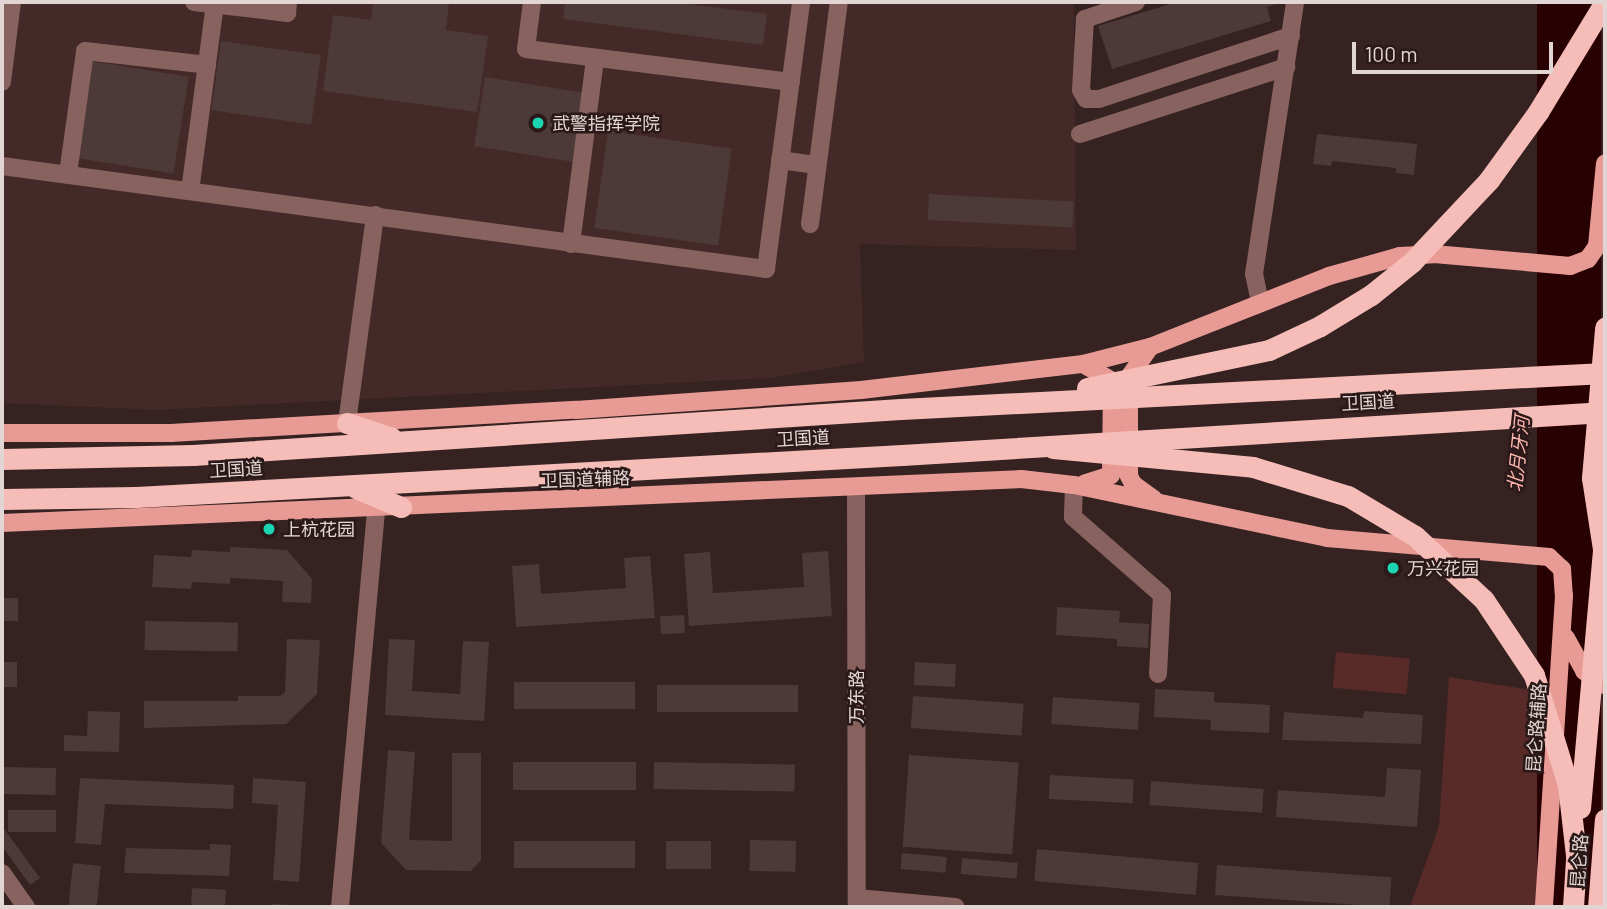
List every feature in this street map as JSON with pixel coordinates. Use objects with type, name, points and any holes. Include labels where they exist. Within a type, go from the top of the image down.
[{"type":"highway","points":[[1002,404],[1197,368],[1269,350],[1371,295],[1454,221],[1489,180],[1538,112],[1605,2]]},
{"type":"highway","points":[[1605,328],[1592,478],[1605,555]]},
{"type":"highway","name":"卫国道","points":[[2,459],[309,448],[901,409],[1605,373]]},
{"type":"highway","name":"卫国道","points":[[2,499],[136,497],[1053,448],[1252,431],[1605,412]]},
{"type":"highway","points":[[347,423],[401,441]]},
{"type":"highway","points":[[1053,448],[1253,467],[1348,496],[1415,536],[1485,600],[1534,675],[1568,785],[1576,855]]},
{"type":"highway","points":[[351,485],[401,507]]},
{"type":"highway","points":[[1573,907],[1605,527]]},
{"type":"highway","name":"昆仑路","points":[[1598,907],[1605,818]]},
{"type":"main road","points":[[2,433],[170,433],[837,392],[1083,364],[1150,347],[1361,265],[1400,256],[1503,259],[1570,265],[1588,259],[1597,246],[1605,163]]},
{"type":"main road","points":[[1150,347],[1129,377],[1129,476],[1141,491],[1167,506]]},
{"type":"main road","points":[[1074,485],[1100,482],[1111,475],[1112,381],[1083,364]]},
{"type":"main road","points":[[309,448],[347,423]]},
{"type":"main road","name":"卫国道辅路","points":[[2,523],[82,522],[1021,479],[1074,485],[1167,506]]},
{"type":"main road","points":[[82,522],[136,497]]},
{"type":"main road","name":"昆仑路辅路","points":[[1167,506],[1326,538],[1549,557],[1562,569],[1563,631],[1544,907]]},
{"type":"main road","points":[[1563,631],[1584,671],[1605,685]]},
{"type":"street","points":[[2,82],[12,2]]},
{"type":"street","points":[[194,2],[287,13],[289,2]]},
{"type":"street","points":[[532,2],[526,50],[791,82]]},
{"type":"street","points":[[2,166],[766,269],[800,2]]},
{"type":"street","points":[[810,223],[839,2]]},
{"type":"street","points":[[1136,2],[1085,19],[1081,90],[1086,99],[1100,99],[1291,36]]},
{"type":"street","points":[[1260,302],[1254,275],[1295,2]]},
{"type":"street","points":[[190,191],[215,4]]},
{"type":"street","points":[[68,174],[85,51],[207,65]]},
{"type":"street","points":[[571,244],[594,58]]},
{"type":"street","points":[[1080,134],[1286,67]]},
{"type":"street","points":[[780,160],[817,165]]},
{"type":"street","points":[[347,423],[375,215]]},
{"type":"street","points":[[1074,485],[1073,517],[1162,595],[1158,674]]},
{"type":"street","name":"万东路","points":[[856,487],[857,903]]},
{"type":"street","points":[[340,907],[376,508]]},
{"type":"street","points":[[2,873],[26,907]]},
{"type":"street","points":[[857,903],[956,907]]},
{"type":"shaded area","name":"武警指挥学院","points":[[2,2],[1074,2],[1076,250],[860,244],[864,362],[771,378],[155,410],[2,403]]},
{"type":"shaded area","points":[[1336,652],[1410,658],[1407,694],[1333,688]]},
{"type":"shaded area","points":[[1449,677],[1605,702],[1605,907],[1410,907],[1439,826]]},
{"type":"water","points":[[1537,2],[1601,2],[1601,907],[1537,907]]},
{"type":"building","points":[[373,2],[449,2],[446,30],[488,36],[477,112],[323,91],[333,15],[371,20]]},
{"type":"building","points":[[565,2],[673,2],[767,14],[763,45],[563,19]]},
{"type":"building","points":[[1177,2],[1282,2],[1267,7],[1271,21],[1112,69],[1098,26]]},
{"type":"building","points":[[221,41],[321,55],[311,124],[211,110]]},
{"type":"building","points":[[90,61],[189,77],[173,173],[75,158]]},
{"type":"building","points":[[485,77],[585,93],[574,162],[474,146]]},
{"type":"building","points":[[608,131],[732,148],[718,245],[594,228]]},
{"type":"building","points":[[1317,134],[1417,144],[1414,175],[1396,173],[1396,168],[1332,161],[1331,166],[1313,164]]},
{"type":"building","points":[[929,194],[1074,202],[1072,228],[928,220]]},
{"type":"building","points":[[230,547],[287,550],[312,579],[311,603],[282,602],[283,581],[230,578],[230,584],[192,582],[191,589],[152,587],[154,555],[191,557],[192,550],[230,552]]},
{"type":"building","points":[[828,551],[832,616],[689,626],[684,554],[710,552],[713,593],[804,587],[802,553]]},
{"type":"building","points":[[650,556],[655,618],[516,627],[512,566],[539,564],[541,594],[626,588],[624,558]]},
{"type":"building","points":[[2,598],[18,598],[18,621],[2,621]]},
{"type":"building","points":[[1057,607],[1120,611],[1119,622],[1149,624],[1148,648],[1117,646],[1117,639],[1056,635]]},
{"type":"building","points":[[684,615],[685,633],[661,634],[660,616]]},
{"type":"building","points":[[145,621],[238,623],[237,652],[144,650]]},
{"type":"building","points":[[287,639],[320,640],[317,694],[286,724],[144,728],[144,701],[238,701],[238,696],[280,696],[285,692]]},
{"type":"building","points":[[389,639],[415,640],[412,691],[460,694],[463,641],[489,642],[484,721],[385,715]]},
{"type":"building","points":[[2,662],[17,662],[17,687],[2,687]]},
{"type":"building","points":[[915,662],[956,664],[955,687],[914,685]]},
{"type":"building","points":[[514,682],[635,682],[635,709],[514,709]]},
{"type":"building","points":[[657,685],[798,685],[798,712],[657,712]]},
{"type":"building","points":[[1155,689],[1214,692],[1214,702],[1270,705],[1269,733],[1210,730],[1211,720],[1154,717]]},
{"type":"building","points":[[913,696],[1024,704],[1021,736],[911,728]]},
{"type":"building","points":[[1053,697],[1140,703],[1138,730],[1051,724]]},
{"type":"building","points":[[88,711],[120,712],[119,752],[64,751],[64,735],[87,736]]},
{"type":"building","points":[[1364,711],[1423,715],[1421,744],[1282,740],[1284,712],[1363,718]]},
{"type":"building","points":[[388,750],[415,752],[409,840],[452,841],[452,753],[481,753],[481,860],[471,871],[406,870],[381,843]]},
{"type":"building","points":[[909,755],[1019,763],[1012,854],[903,847]]},
{"type":"building","points":[[513,762],[636,762],[636,790],[513,790]]},
{"type":"building","points":[[654,762],[795,764],[795,791],[654,789]]},
{"type":"building","points":[[2,767],[56,768],[56,795],[2,794]]},
{"type":"building","points":[[1387,768],[1421,770],[1417,827],[1276,817],[1278,790],[1385,797]]},
{"type":"building","points":[[1050,775],[1134,779],[1133,803],[1049,799]]},
{"type":"building","points":[[80,778],[234,785],[233,809],[105,804],[101,845],[75,843]]},
{"type":"building","points":[[253,778],[306,782],[299,882],[273,880],[278,805],[252,803]]},
{"type":"building","points":[[1151,781],[1264,789],[1262,813],[1149,805]]},
{"type":"building","points":[[8,810],[56,810],[56,832],[8,832]]},
{"type":"building","points":[[2,826],[40,878],[30,885],[2,846]]},
{"type":"building","points":[[750,840],[796,841],[795,872],[749,871]]},
{"type":"building","points":[[514,841],[635,841],[635,868],[514,868]]},
{"type":"building","points":[[666,841],[711,841],[711,869],[666,869]]},
{"type":"building","points":[[210,844],[231,845],[229,876],[124,873],[126,848],[210,850]]},
{"type":"building","points":[[1037,849],[1198,863],[1196,895],[1034,881]]},
{"type":"building","points":[[902,853],[947,857],[945,873],[901,869]]},
{"type":"building","points":[[962,858],[1018,863],[1016,879],[961,874]]},
{"type":"building","points":[[73,863],[101,866],[97,907],[68,907]]},
{"type":"building","points":[[1217,865],[1392,877],[1389,907],[1215,895]]},
{"type":"building","points":[[192,888],[226,890],[225,907],[191,906]]},
{"type":"building","points":[[272,904],[293,905],[293,907],[272,907]]},
{"type":"place","name":"武警指挥学院","points":[[538,123]]},
{"type":"place","name":"上杭花园","points":[[269,529]]},
{"type":"place","name":"万兴花园","points":[[1393,568]]},
{"type":"water label","name":"北月牙河","points":[[1518,454]]}]
